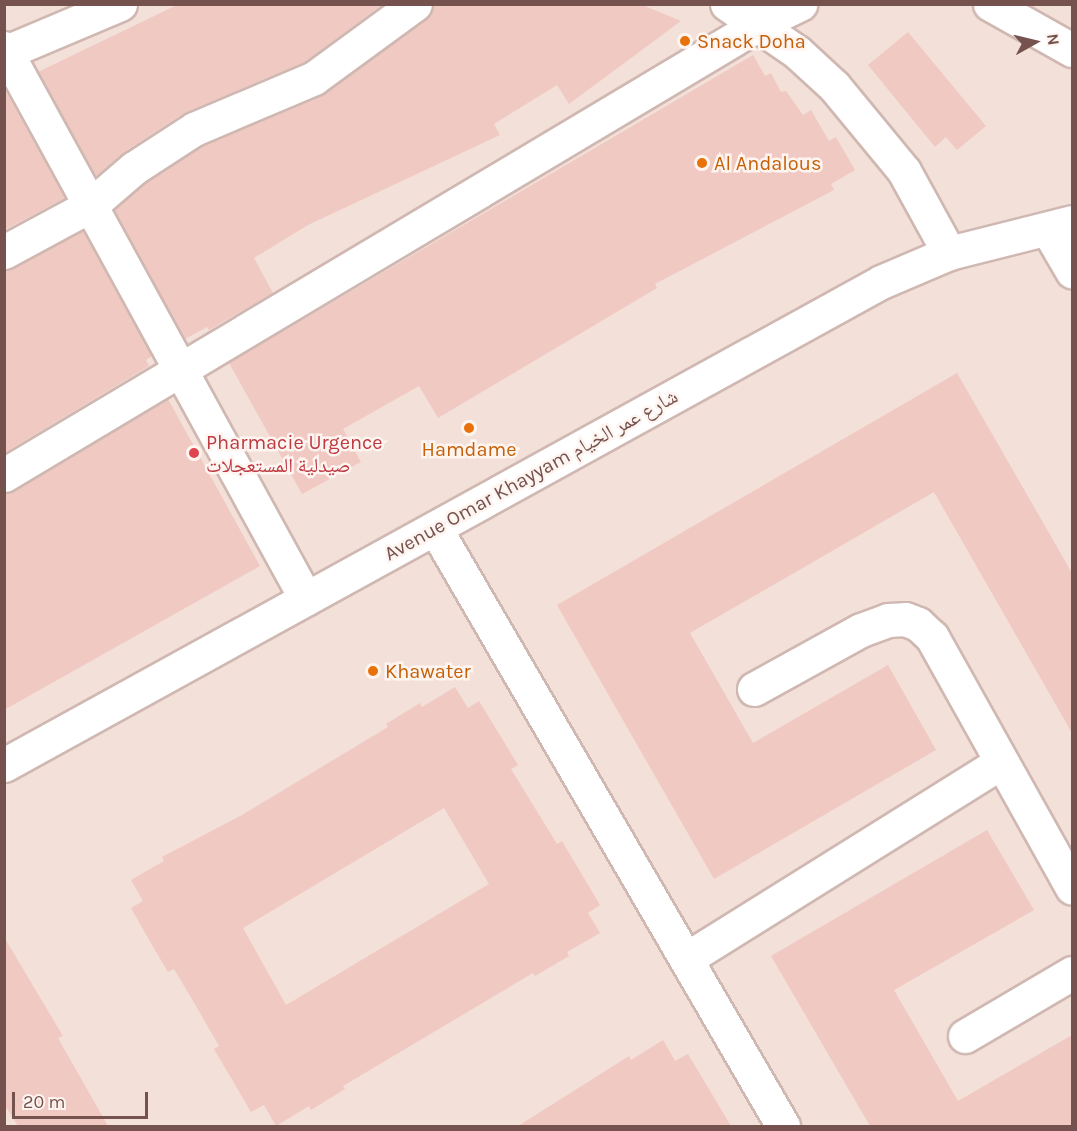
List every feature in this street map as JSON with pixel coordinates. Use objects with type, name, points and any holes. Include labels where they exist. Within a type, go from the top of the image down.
[{"type":"street","points":[[120,4],[5,51],[182,368],[306,599]]},
{"type":"street","points":[[4,252],[91,206],[134,168],[194,129],[314,78],[415,4]]},
{"type":"street","points":[[727,4],[759,24],[834,86],[872,129],[904,171],[949,253]]},
{"type":"street","points":[[4,475],[759,24],[800,4]]},
{"type":"street","points":[[990,4],[1072,50]]},
{"type":"street","points":[[1060,226],[1072,271]]},
{"type":"street","name":"Avenue Omar Khayyam شارع عمر الخيام","points":[[4,765],[881,282],[949,253],[1060,226]]},
{"type":"street","points":[[435,528],[783,1126]]},
{"type":"street","points":[[754,689],[861,630],[888,620],[905,619],[918,624],[932,637],[1000,763],[1072,887]]},
{"type":"street","points":[[686,959],[1000,763]]},
{"type":"street","points":[[965,1036],[1072,973]]},
{"type":"shaded area","points":[[5,5],[1072,5],[1072,1126],[5,1126]]},
{"type":"building","points":[[179,4],[383,4],[305,62],[184,113],[124,152],[96,176],[38,72]]},
{"type":"building","points":[[433,4],[640,4],[681,21],[569,104],[557,85],[494,124],[500,135],[308,225],[254,258],[273,293],[209,330],[207,327],[185,339],[114,210],[145,183],[203,146],[325,93],[426,19]]},
{"type":"building","points":[[908,32],[986,126],[957,150],[946,137],[935,147],[868,65]]},
{"type":"building","points":[[753,55],[765,76],[771,73],[781,92],[786,91],[803,115],[811,110],[829,141],[836,137],[855,170],[831,184],[834,190],[655,284],[657,288],[438,418],[419,386],[343,429],[361,462],[302,494],[229,363]]},
{"type":"building","points":[[4,88],[65,198],[4,230]]},
{"type":"building","points":[[83,231],[152,356],[146,360],[149,366],[4,453],[4,271]]},
{"type":"building","points":[[957,373],[1072,573],[1072,733],[934,492],[690,633],[753,743],[888,665],[936,750],[714,879],[557,605]]},
{"type":"building","points":[[168,399],[260,566],[4,710],[4,494]]},
{"type":"building","points":[[455,687],[468,708],[479,701],[518,765],[511,769],[557,844],[562,841],[600,905],[588,913],[600,933],[567,952],[569,956],[535,976],[533,973],[343,1086],[345,1089],[311,1110],[309,1106],[276,1126],[264,1105],[251,1112],[214,1049],[219,1046],[196,1006],[174,969],[168,972],[152,945],[131,908],[143,901],[131,880],[164,861],[162,857],[242,815],[388,727],[386,724],[420,703],[422,707]],"holes":[[[444,808],[489,884],[286,1005],[243,928]]]},
{"type":"building","points":[[987,830],[1034,910],[894,990],[958,1101],[1072,1035],[1072,1126],[870,1126],[771,956]]},
{"type":"building","points":[[4,937],[63,1036],[58,1038],[108,1126],[18,1126],[4,1104]]},
{"type":"building","points":[[663,1040],[675,1061],[688,1054],[731,1126],[518,1126],[629,1056],[631,1060]]},
{"type":"place","name":"Snack Doha","points":[[685,41]]},
{"type":"place","name":"Al Andalous","points":[[702,163]]},
{"type":"place","name":"Hamdame","points":[[469,428]]},
{"type":"place","name":"Pharmacie Urgence صيدلية المستعجلات","points":[[194,453]]},
{"type":"place","name":"Khawater","points":[[373,671]]}]
